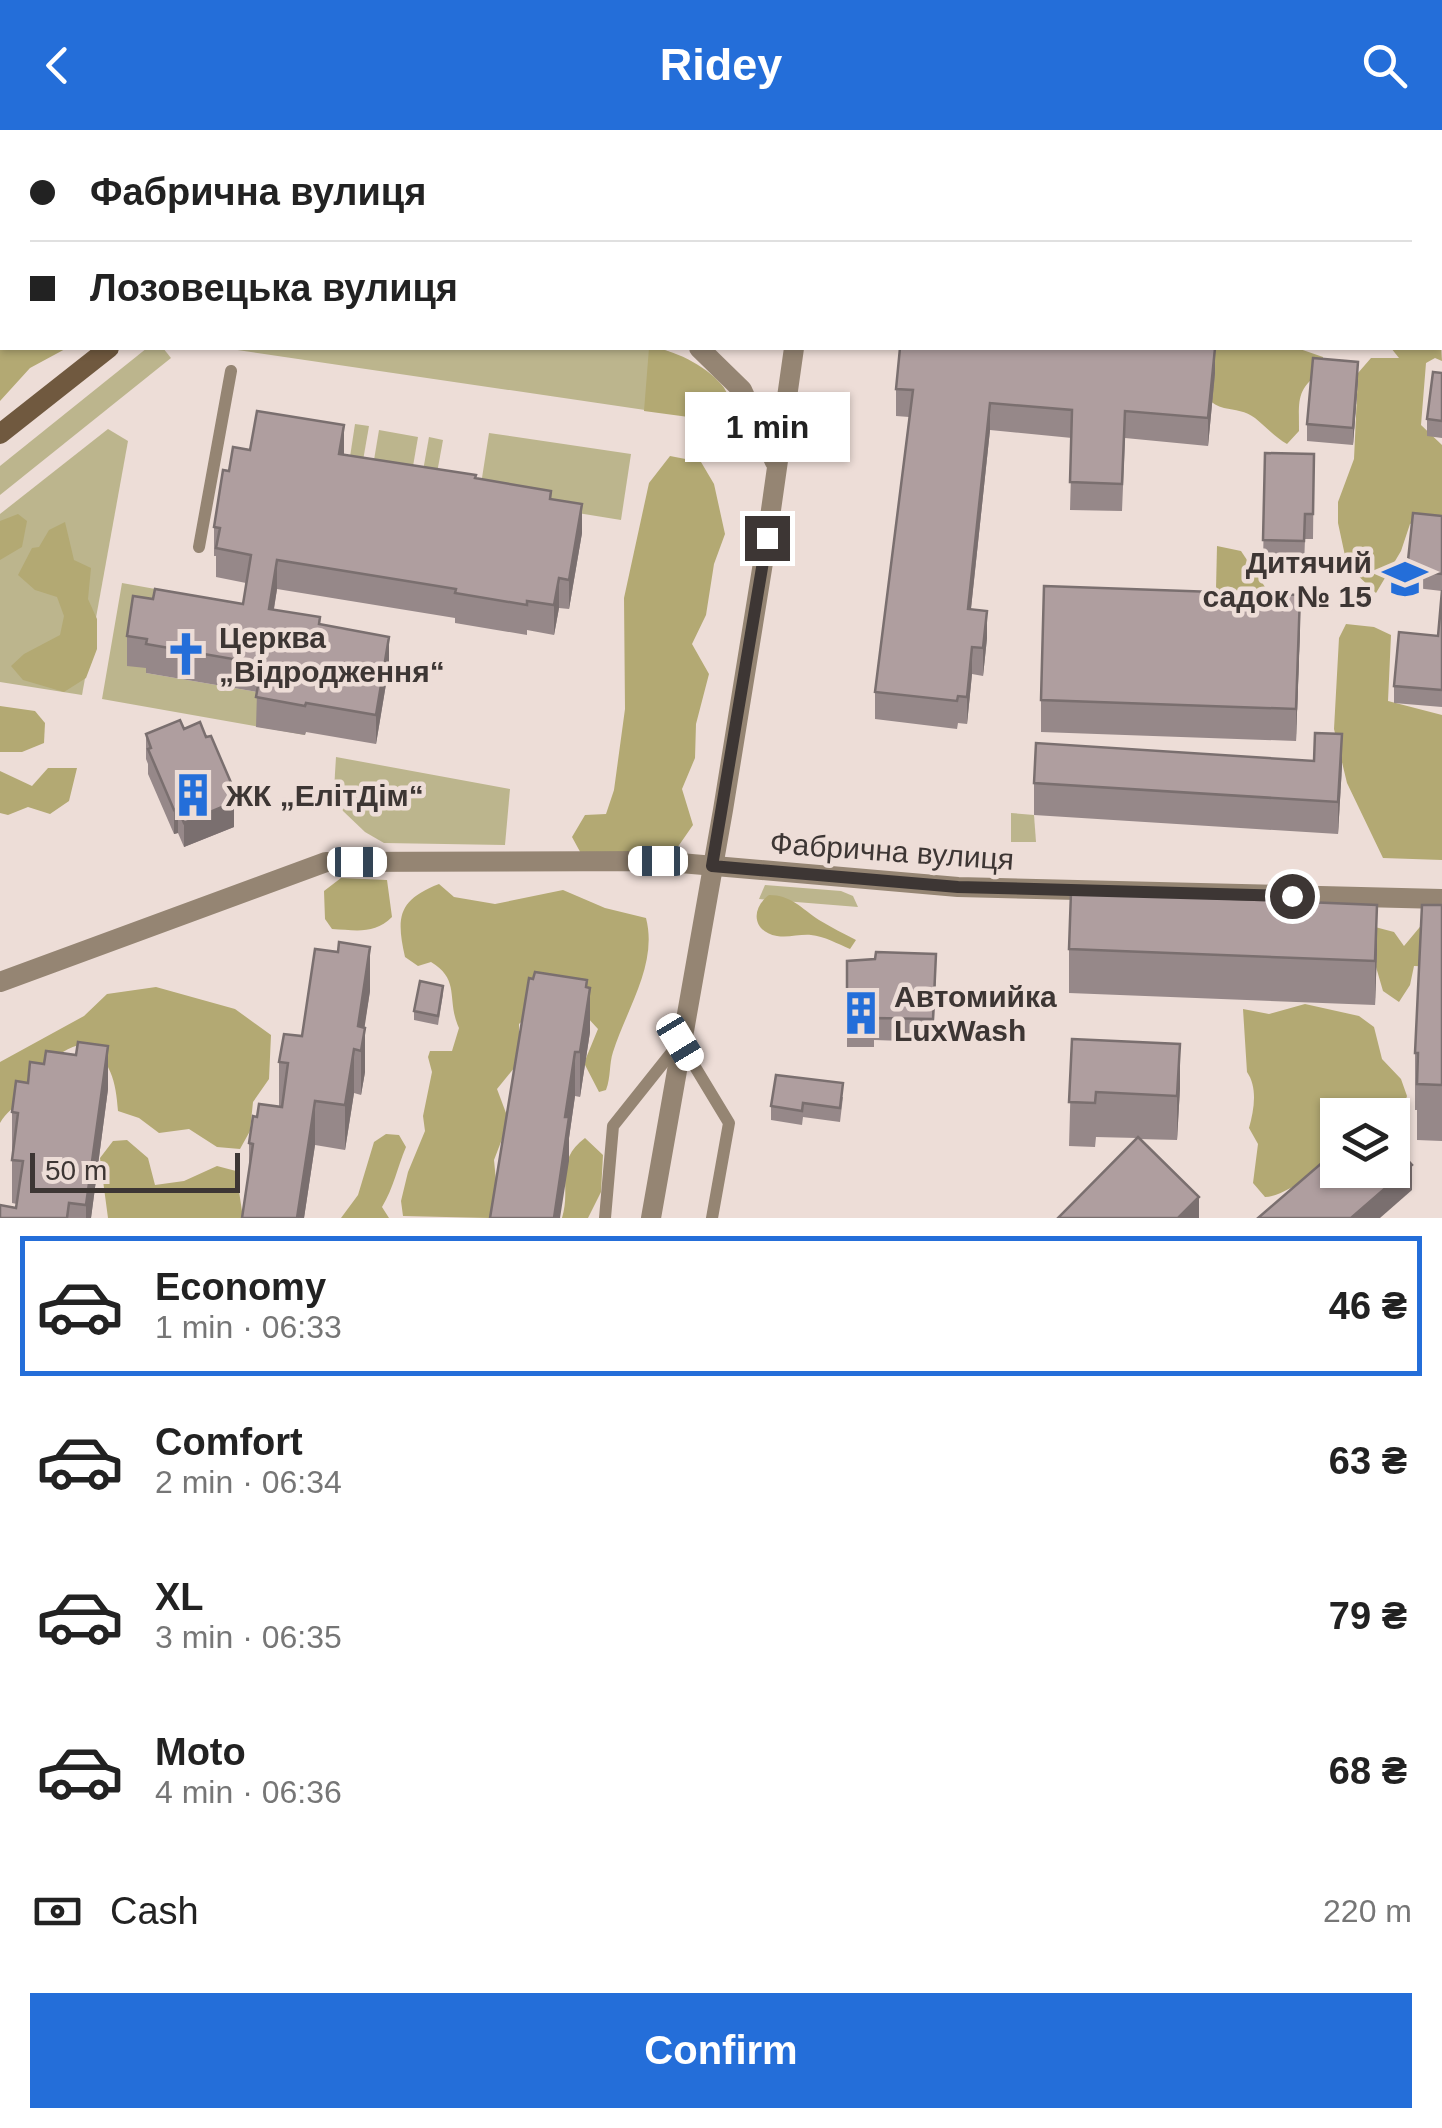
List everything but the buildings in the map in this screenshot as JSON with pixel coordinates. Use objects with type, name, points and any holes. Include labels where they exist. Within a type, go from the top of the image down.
[{"type":"street","points":[[0,434],[106,350]]},
{"type":"street","points":[[701,350],[742,390],[776,464]]},
{"type":"street","points":[[651,1218],[767,538],[794,350]]},
{"type":"street","name":"Фабрична вулиця","points":[[0,982],[326,862],[658,861],[958,887],[1442,899]]},
{"type":"lane","points":[[199,547],[231,372]]},
{"type":"lane","points":[[605,1218],[613,1126],[680,1042],[730,1123],[712,1218]]},
{"type":"shaded area","points":[[0,350],[63,350],[30,368],[0,401]]},
{"type":"shaded area","points":[[145,350],[165,350],[171,358],[0,495],[0,466]]},
{"type":"shaded area","points":[[238,350],[664,350],[707,376],[724,397],[733,423]]},
{"type":"shaded area","points":[[649,350],[661,350],[698,365],[715,377],[730,402],[733,423],[644,411]]},
{"type":"shaded area","points":[[1190,350],[1303,350],[1323,357],[1323,370],[1308,383],[1301,396],[1299,431],[1287,444],[1252,416],[1215,405],[1199,384]]},
{"type":"shaded area","points":[[1393,350],[1441,350],[1442,361],[1435,358],[1426,363],[1421,425],[1442,445],[1442,518],[1432,516],[1410,524],[1401,551],[1376,593],[1347,565],[1338,502],[1354,459],[1358,373],[1371,358],[1399,358]]},
{"type":"shaded area","points":[[355,424],[369,426],[361,472],[348,470]]},
{"type":"shaded area","points":[[108,429],[128,441],[82,695],[0,682],[0,514]]},
{"type":"shaded area","points":[[379,430],[418,437],[411,478],[372,472]]},
{"type":"shaded area","points":[[489,433],[631,454],[621,520],[479,497]]},
{"type":"shaded area","points":[[429,437],[443,440],[435,484],[421,482]]},
{"type":"shaded area","points":[[670,456],[701,462],[714,484],[725,534],[714,564],[706,615],[692,644],[709,674],[696,724],[695,758],[682,789],[693,825],[675,851],[584,859],[572,837],[585,815],[606,814],[614,790],[625,709],[624,598],[649,483]]},
{"type":"shaded area","points":[[18,514],[27,521],[22,547],[0,560],[0,521]]},
{"type":"shaded area","points":[[65,522],[74,560],[91,568],[88,599],[97,619],[97,649],[86,678],[64,692],[23,680],[11,666],[24,654],[60,635],[64,616],[57,597],[35,590],[18,575],[32,548],[39,547],[49,530]]},
{"type":"shaded area","points":[[1217,546],[1241,551],[1265,587],[1247,607],[1227,601],[1216,589]]},
{"type":"shaded area","points":[[122,583],[194,596],[146,673],[311,701],[305,735],[102,699]]},
{"type":"shaded area","points":[[1346,624],[1374,627],[1391,635],[1388,701],[1442,715],[1442,860],[1383,858],[1347,783],[1334,729],[1339,638]]},
{"type":"shaded area","points":[[0,706],[35,711],[45,723],[44,743],[22,752],[0,752]]},
{"type":"shaded area","points":[[336,757],[510,789],[505,845],[384,843],[365,832],[343,811],[334,790]]},
{"type":"shaded area","points":[[48,768],[77,768],[69,801],[50,814],[28,807],[8,815],[0,813],[0,771],[32,786]]},
{"type":"shaded area","points":[[1011,813],[1034,815],[1036,842],[1011,842]]},
{"type":"shaded area","points":[[341,878],[387,880],[392,917],[371,929],[332,929],[325,919],[324,891]]},
{"type":"shaded area","points":[[439,884],[454,897],[495,904],[563,890],[605,908],[646,918],[649,935],[645,969],[613,1052],[606,1090],[599,1092],[584,1063],[598,1029],[587,1017],[535,1010],[519,1024],[519,1062],[497,1089],[509,1121],[494,1160],[497,1191],[489,1218],[403,1216],[401,1201],[408,1172],[425,1131],[423,1116],[432,1072],[428,1057],[430,1051],[452,1051],[459,1028],[446,976],[431,962],[418,966],[405,957],[402,943],[403,911],[415,897]]},
{"type":"shaded area","points":[[765,885],[841,891],[853,896],[858,907],[759,899]]},
{"type":"shaded area","points":[[769,895],[790,900],[856,940],[850,949],[816,936],[769,934],[759,925],[757,913]]},
{"type":"shaded area","points":[[1429,916],[1442,967],[1414,966],[1410,985],[1399,1002],[1383,991],[1367,936],[1375,927],[1394,932],[1404,946]]},
{"type":"shaded area","points":[[156,987],[235,1009],[271,1035],[269,1079],[253,1102],[250,1131],[240,1149],[217,1147],[189,1129],[159,1133],[139,1118],[118,1111],[116,1090],[106,1064],[84,1044],[55,1058],[0,1123],[0,1062],[84,1016],[107,994]]},
{"type":"shaded area","points":[[1305,1004],[1359,1016],[1374,1027],[1382,1059],[1401,1079],[1407,1096],[1320,1098],[1320,1175],[1316,1181],[1265,1197],[1253,1183],[1258,1144],[1249,1128],[1254,1092],[1247,1072],[1243,1009],[1269,1014]]},
{"type":"shaded area","points":[[386,1134],[399,1135],[406,1147],[382,1207],[389,1218],[341,1218],[358,1195],[374,1142]]},
{"type":"shaded area","points":[[585,1138],[603,1155],[601,1192],[588,1218],[562,1218],[566,1165]]},
{"type":"shaded area","points":[[127,1140],[148,1158],[155,1185],[184,1181],[217,1166],[236,1171],[243,1218],[108,1218],[100,1158],[113,1141]]},
{"type":"place","name":"Дитячий садок № 15","points":[[1405,579]]},
{"type":"place","name":"Церква „Відродження“","points":[[186,654]]},
{"type":"place","name":"ЖК „ЕлітДім“","points":[[193,795]]},
{"type":"place","name":"Автомийка LuxWash","points":[[861,1013]]},
{"type":"route","points":[[767,538],[712,866],[958,887],[1292,896]]}]
